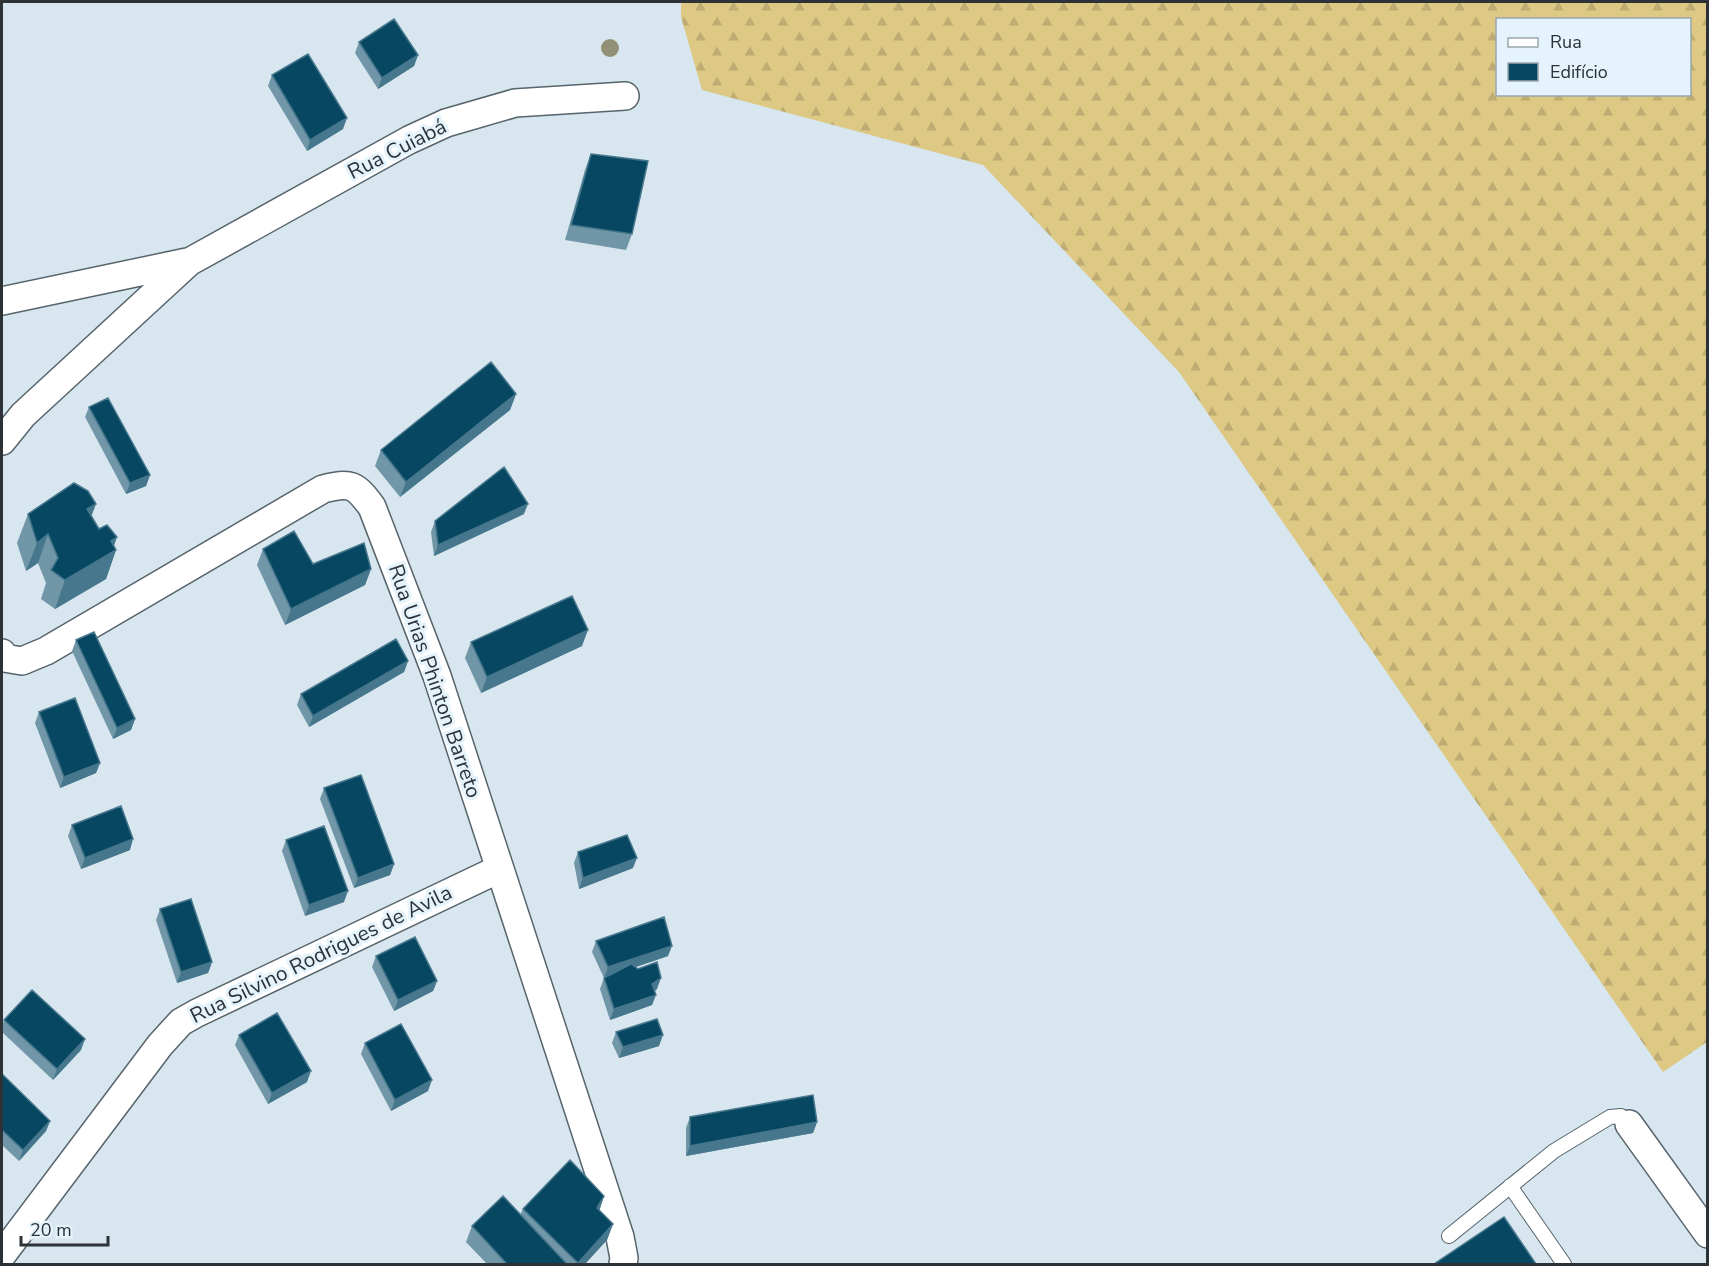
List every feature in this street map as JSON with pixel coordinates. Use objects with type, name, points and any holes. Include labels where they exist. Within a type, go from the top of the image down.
[{"type":"street","name":"Rua Cuiabá","points":[[189,262],[409,141],[447,123],[515,103],[624,96]]},
{"type":"street","points":[[2,301],[189,262]]},
{"type":"street","points":[[2,441],[23,415],[189,262]]},
{"type":"street","name":"Rua Urias Phinton Barreto","points":[[2,653],[4,658],[22,661],[46,651],[323,489],[341,485],[358,489],[372,507],[437,676],[620,1237],[623,1264]]},
{"type":"street","name":"Rua Silvino Rodrigues de Avila","points":[[2,1255],[160,1045],[181,1022],[499,869]]},
{"type":"street","points":[[1629,1124],[1707,1234]]},
{"type":"lane","points":[[1449,1236],[1554,1151],[1610,1117],[1621,1116],[1629,1124]]},
{"type":"lane","points":[[1510,1186],[1564,1264]]},
{"type":"green space","points":[[681,2],[1707,2],[1707,1042],[1663,1072],[1179,372],[983,165],[702,90],[681,17]]},
{"type":"building","points":[[394,19],[418,55],[382,78],[359,42]]},
{"type":"building","points":[[308,54],[347,118],[310,140],[272,75]]},
{"type":"building","points":[[591,154],[648,161],[632,234],[571,225]]},
{"type":"building","points":[[491,362],[516,394],[406,482],[381,450]]},
{"type":"building","points":[[108,398],[150,475],[130,483],[89,407]]},
{"type":"building","points":[[504,467],[528,504],[438,545],[435,521]]},
{"type":"building","points":[[74,483],[88,491],[96,504],[87,509],[99,529],[107,525],[117,537],[111,541],[116,550],[65,580],[51,570],[58,558],[48,534],[37,543],[28,514]]},
{"type":"building","points":[[294,531],[313,564],[364,543],[371,569],[291,609],[263,549]]},
{"type":"building","points":[[572,596],[588,630],[487,677],[471,642]]},
{"type":"building","points":[[94,632],[135,719],[117,728],[76,640]]},
{"type":"building","points":[[396,639],[408,661],[313,716],[301,694]]},
{"type":"building","points":[[75,698],[100,763],[64,777],[39,712]]},
{"type":"building","points":[[361,775],[394,864],[358,878],[324,788]]},
{"type":"building","points":[[121,806],[133,839],[85,858],[72,825]]},
{"type":"building","points":[[324,826],[348,891],[309,905],[286,840]]},
{"type":"building","points":[[627,835],[637,858],[583,878],[578,852]]},
{"type":"building","points":[[191,899],[212,962],[181,972],[160,909]]},
{"type":"building","points":[[664,917],[672,946],[608,967],[596,941]]},
{"type":"building","points":[[415,937],[437,981],[398,1000],[376,956]]},
{"type":"building","points":[[657,962],[661,978],[652,984],[656,995],[614,1009],[604,978],[631,964],[638,969]]},
{"type":"building","points":[[32,990],[85,1039],[57,1069],[4,1020]]},
{"type":"building","points":[[277,1013],[311,1071],[272,1093],[239,1035]]},
{"type":"building","points":[[657,1019],[663,1035],[623,1047],[616,1032]]},
{"type":"building","points":[[401,1024],[432,1080],[395,1100],[365,1043]]},
{"type":"building","points":[[2,1074],[50,1121],[23,1150],[2,1130]]},
{"type":"building","points":[[813,1095],[817,1122],[690,1146],[690,1117]]},
{"type":"building","points":[[570,1160],[604,1196],[597,1208],[613,1224],[578,1263],[523,1209]]},
{"type":"building","points":[[503,1196],[567,1264],[507,1264],[472,1226]]},
{"type":"building","points":[[1504,1217],[1536,1264],[1434,1264]]}]
